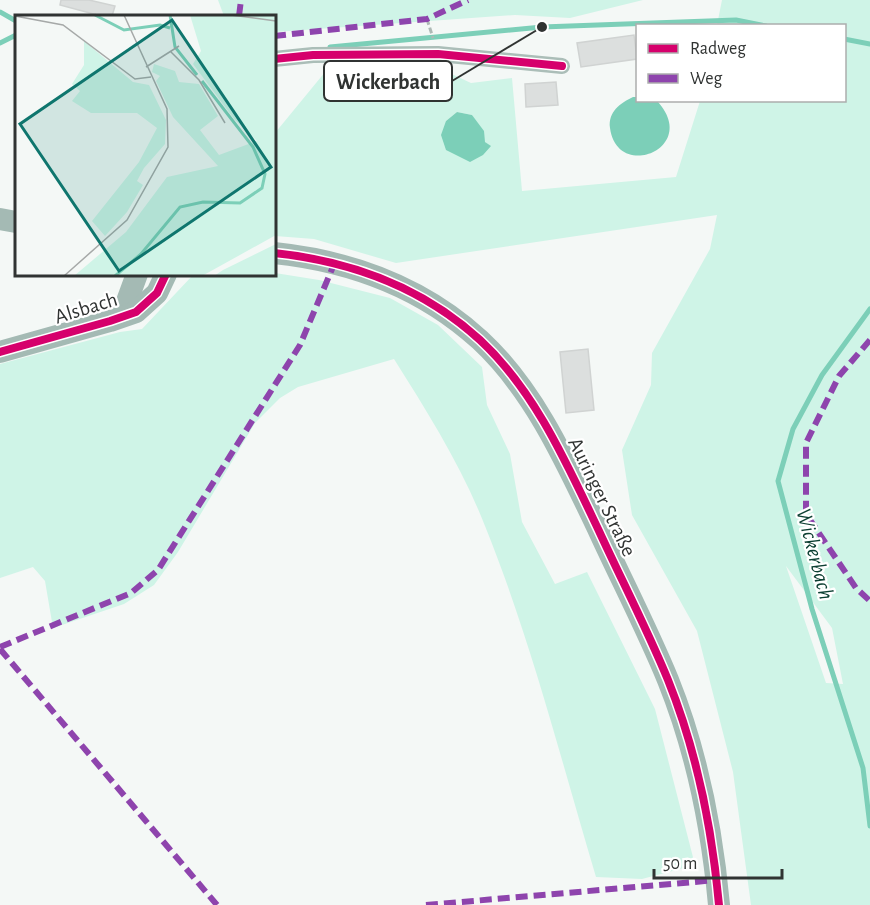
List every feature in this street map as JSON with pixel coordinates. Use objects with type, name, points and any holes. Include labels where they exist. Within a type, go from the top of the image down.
[{"type":"street","points":[[276,59],[313,55],[438,54],[562,66]]},
{"type":"street","points":[[0,219],[15,222]]},
{"type":"street","name":"Auringer Straße","points":[[276,253],[300,255],[344,264],[379,276],[424,298],[480,340],[502,363],[525,393],[571,471],[668,680],[686,730],[698,774],[711,832],[719,905]]},
{"type":"street","name":"Alsbach","points":[[110,321],[126,304],[137,276]]},
{"type":"street","name":"Alsbach","points":[[0,352],[136,312],[157,293],[165,276]]},
{"type":"shaded area","points":[[218,0],[643,0],[570,18],[515,15],[276,32],[276,15],[224,15]]},
{"type":"shaded area","points":[[722,0],[870,0],[870,905],[751,905],[733,772],[697,631],[632,515],[622,450],[651,385],[652,353],[710,249],[717,215],[396,263],[314,239],[276,236],[276,132],[330,66],[428,63],[471,83],[512,78],[522,191],[676,177],[700,102],[846,102],[846,24],[717,24]],"holes":[[[457,112],[472,115],[485,142],[490,146],[446,121]],[[786,566],[832,628],[843,684],[826,683]]]},
{"type":"shaded area","points":[[636,97],[636,102],[658,102],[668,118],[669,133],[663,144],[653,152],[640,156],[626,153],[616,144],[610,122],[613,113],[624,102]]},
{"type":"shaded area","points":[[457,112],[472,115],[484,131],[485,142],[491,146],[483,155],[470,162],[446,150],[441,135],[446,121]]},
{"type":"shaded area","points":[[276,273],[319,280],[390,298],[438,325],[482,367],[487,405],[510,454],[522,522],[555,584],[587,572],[655,709],[695,865],[642,879],[596,877],[531,656],[502,569],[476,504],[455,461],[394,359],[298,387],[280,398],[255,423],[178,552],[154,585],[124,604],[53,628],[45,581],[33,567],[0,578],[0,364],[120,332],[142,329],[192,276],[276,276]]},
{"type":"building","points":[[61,0],[89,0],[115,6],[112,15],[97,15],[60,5]]},
{"type":"building","points":[[634,35],[636,59],[581,67],[577,43]]},
{"type":"building","points":[[556,82],[558,105],[526,107],[525,84]]},
{"type":"building","points":[[588,349],[594,410],[566,413],[560,352]]},
{"type":"waterway","name":"Wickerbach","points":[[0,12],[15,20]]},
{"type":"waterway","name":"Wickerbach","points":[[330,47],[542,27],[736,20],[756,24]]},
{"type":"waterway","name":"Alsbach","points":[[0,43],[15,36]]},
{"type":"waterway","name":"Wickerbach","points":[[846,39],[870,44]]},
{"type":"waterway","name":"Wickerbach","points":[[870,309],[822,375],[793,429],[778,481],[812,609],[863,768],[870,826]]},
{"type":"marked path","points":[[239,15],[241,0]]},
{"type":"marked path","points":[[276,36],[427,19],[468,0]]},
{"type":"marked path","points":[[0,647],[131,593],[158,570],[300,345],[335,262]]},
{"type":"marked path","points":[[870,340],[839,376],[806,443],[806,514],[856,588],[870,601]]},
{"type":"marked path","points":[[0,649],[217,905]]},
{"type":"marked path","points":[[426,905],[717,880]]},
{"type":"cycle path","points":[[276,59],[313,55],[438,54],[562,66]]},
{"type":"cycle path","points":[[276,253],[358,270],[410,291],[434,305],[458,321],[500,360],[533,405],[562,455],[668,680],[687,735],[702,791],[719,905]]},
{"type":"cycle path","points":[[0,352],[136,312],[157,293],[165,276]]},
{"type":"place","name":"Wickerbach","points":[[542,27]]}]
